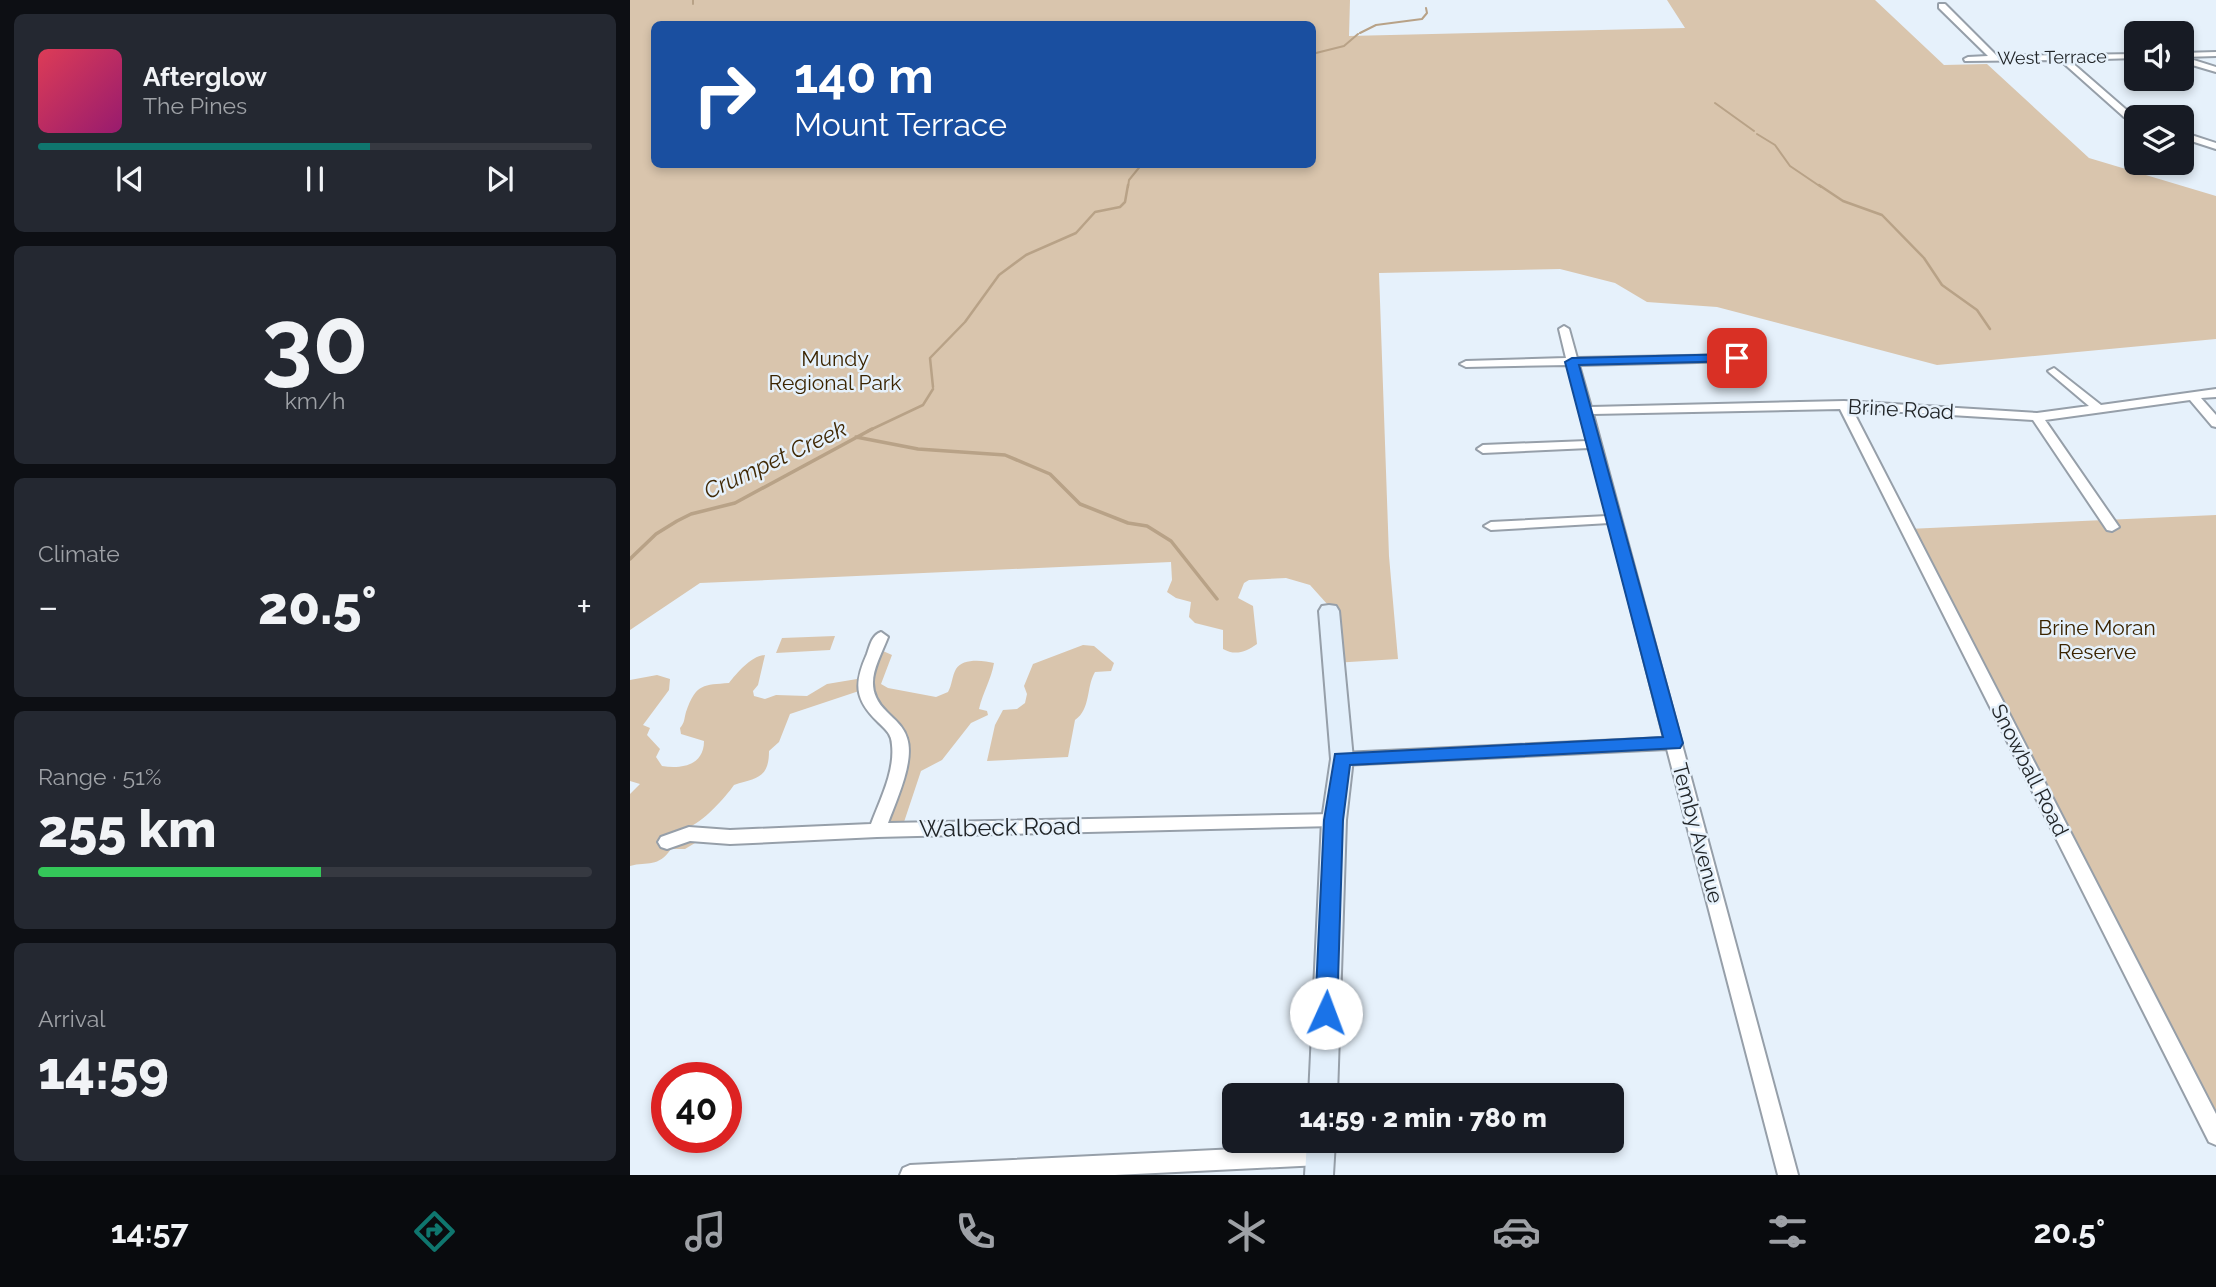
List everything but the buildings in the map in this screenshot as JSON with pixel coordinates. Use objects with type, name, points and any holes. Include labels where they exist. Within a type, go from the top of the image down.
[{"type":"street","points":[[1942,6],[1995,59]]},
{"type":"street","points":[[2194,56],[2216,54]]},
{"type":"street","name":"West Terrace","points":[[1968,59],[2124,56]]},
{"type":"street","points":[[2062,57],[2124,112]]},
{"type":"street","points":[[2194,62],[2216,70]]},
{"type":"street","points":[[2194,139],[2216,146]]},
{"type":"street","name":"Temby Avenue","points":[[1564,329],[1788,1175]]},
{"type":"street","points":[[1466,364],[1737,358]]},
{"type":"street","points":[[2054,371],[2099,409]]},
{"type":"street","name":"Brine Road","points":[[1585,411],[1844,405],[2037,417],[2216,393]]},
{"type":"street","points":[[2193,396],[2216,423]]},
{"type":"street","name":"Snowball Road","points":[[1844,405],[2216,1135]]},
{"type":"street","points":[[2037,417],[2112,527]]},
{"type":"street","points":[[1483,449],[1593,444]]},
{"type":"street","points":[[1491,526],[1616,519]]},
{"type":"street","points":[[1324,1083],[1334,820],[1342,759],[1329,611]]},
{"type":"street","points":[[877,830],[899,760],[900,743],[893,727],[873,710],[863,691],[864,680],[881,637]]},
{"type":"street","points":[[1342,759],[1674,743]]},
{"type":"street","name":"Walbeck Road","points":[[667,842],[689,834],[730,837],[877,830],[1334,820]]},
{"type":"street","points":[[909,1175],[1320,1157]]},
{"type":"green space","name":"Mundy Regional Park","points":[[630,0],[1350,0],[1349,36],[1685,28],[1667,0],[1875,0],[1944,65],[1987,64],[2089,158],[2124,168],[2124,175],[2146,175],[2216,196],[2216,339],[1937,365],[1717,307],[1647,302],[1615,283],[1560,269],[1379,273],[1389,556],[1398,659],[1333,663],[1328,605],[1310,585],[1286,578],[1249,580],[1244,583],[1238,598],[1253,606],[1257,644],[1240,652],[1227,651],[1223,649],[1223,630],[1195,623],[1189,617],[1191,602],[1167,592],[1172,580],[1171,562],[700,583],[630,630]]},
{"type":"green space","name":"Brine Moran Reserve","points":[[2216,515],[2216,1135],[1908,529]]},
{"type":"green space","points":[[835,636],[830,650],[776,653],[782,638]]},
{"type":"green space","points":[[1083,645],[1094,646],[1114,663],[1111,671],[1095,672],[1092,678],[1084,710],[1075,720],[1068,757],[987,761],[995,725],[1003,710],[1017,709],[1025,703],[1027,694],[1024,686],[1033,664]]},
{"type":"green space","points":[[876,651],[892,655],[881,684],[888,688],[936,697],[948,692],[959,665],[968,661],[994,663],[979,709],[987,711],[988,715],[971,723],[942,760],[921,771],[902,828],[880,828],[903,741],[877,710],[866,679]]},
{"type":"green space","points":[[765,655],[758,685],[753,691],[754,696],[765,699],[776,695],[807,696],[827,684],[863,678],[862,690],[790,714],[779,742],[769,751],[764,772],[755,779],[734,785],[706,816],[687,828],[709,827],[715,831],[685,849],[671,849],[662,859],[630,866],[630,794],[640,784],[630,781],[630,680],[657,675],[670,679],[669,690],[643,725],[650,728],[647,735],[660,749],[656,757],[662,766],[684,766],[696,761],[703,749],[704,741],[681,734],[680,728],[693,696],[707,685],[729,683],[750,662]]},
{"type":"waterway","name":"Crumpet Creek","points":[[1360,33],[1376,25],[1422,19],[1427,13],[1426,8]]},
{"type":"waterway","name":"Crumpet Creek","points":[[1316,53],[1344,46],[1358,34]]},
{"type":"waterway","points":[[1715,103],[1754,131]]},
{"type":"waterway","points":[[1757,134],[1775,145],[1790,166],[1821,187]]},
{"type":"waterway","name":"Crumpet Creek","points":[[1128,187],[1129,180],[1139,168]]},
{"type":"waterway","name":"Crumpet Creek","points":[[933,387],[930,358],[965,322],[999,275],[1026,255],[1076,233],[1095,212],[1120,207],[1125,202],[1128,185]]},
{"type":"waterway","points":[[1819,185],[1843,201],[1882,215],[1924,258],[1942,285],[1977,310],[1990,329]]},
{"type":"waterway","name":"Crumpet Creek","points":[[870,430],[923,405],[933,389]]},
{"type":"waterway","name":"Crumpet Creek","points":[[857,437],[870,430]]},
{"type":"waterway","name":"Crumpet Creek","points":[[630,559],[656,534],[677,521],[691,514],[735,503],[857,437]]},
{"type":"waterway","points":[[857,437],[918,449],[1005,455],[1050,474],[1080,504],[1128,523],[1147,526],[1171,541],[1217,599]]},
{"type":"route","points":[[1326,1013],[1334,820],[1342,759],[1674,743],[1572,362],[1737,358]]}]
